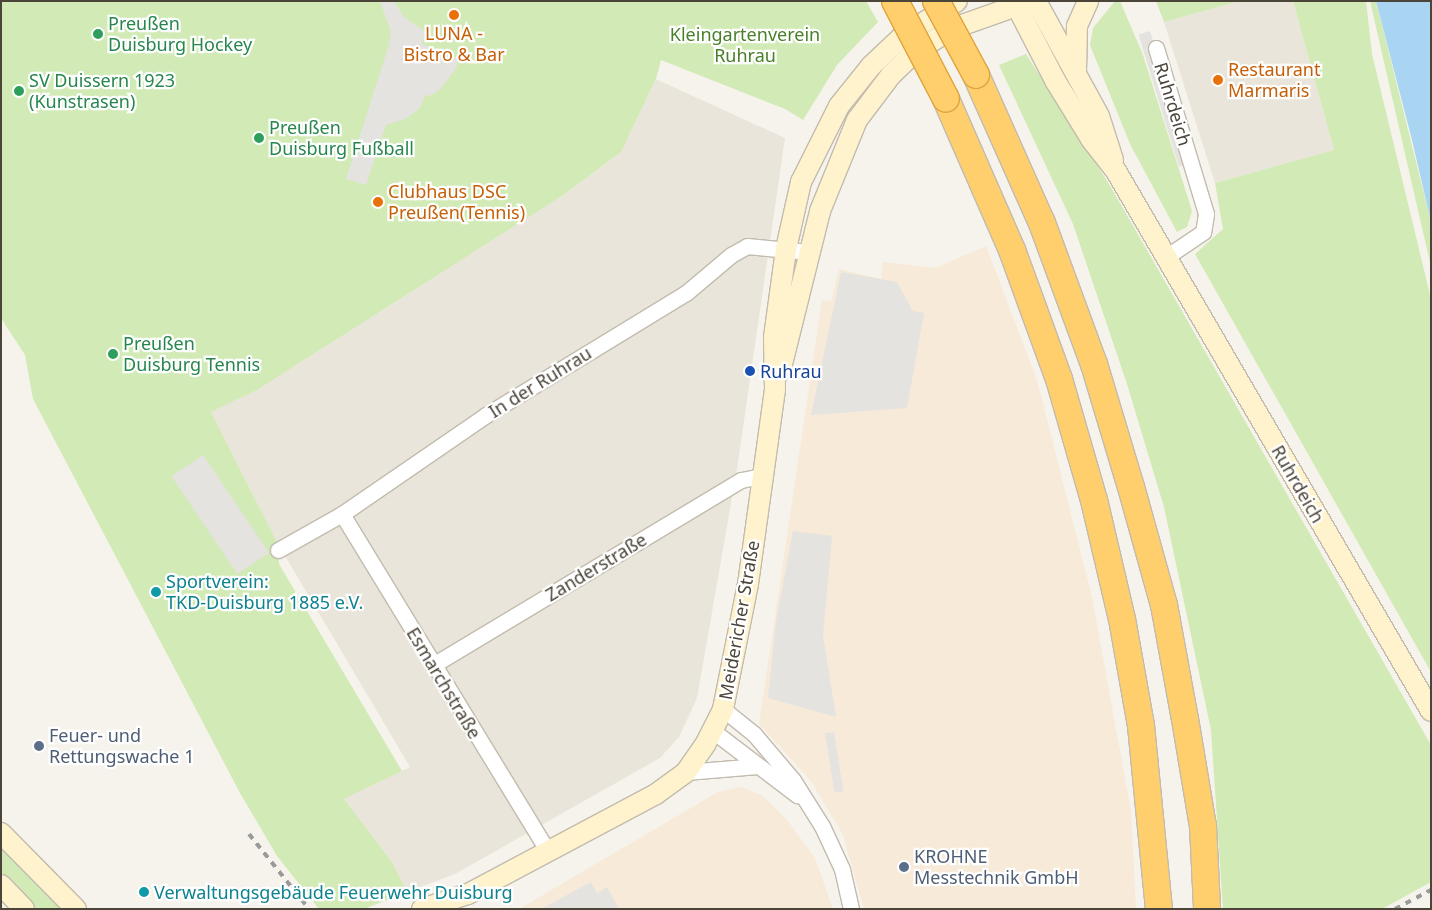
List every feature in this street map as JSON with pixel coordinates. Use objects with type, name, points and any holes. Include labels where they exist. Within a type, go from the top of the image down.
[{"type":"highway","points":[[895,1],[946,99],[1012,250],[1059,379],[1094,500],[1122,619],[1141,726],[1159,909]]},
{"type":"highway","points":[[936,1],[976,75],[1042,223],[1094,364],[1131,487],[1164,605],[1185,719],[1203,826],[1207,909]]},
{"type":"main road","name":"Meidericher Straße","points":[[775,390],[774,337],[786,248],[802,182],[839,106],[871,66],[903,36],[957,1]]},
{"type":"main road","name":"Ruhrdeich","points":[[1036,1],[1098,116],[1116,171]]},
{"type":"main road","points":[[1076,74],[1077,26],[1088,1]]},
{"type":"main road","name":"Meidericher Straße","points":[[422,909],[468,894],[656,794],[686,772],[713,731],[723,709],[748,584],[775,390],[790,342],[809,252],[839,158],[857,120],[890,74],[951,29],[1020,3]]},
{"type":"main road","name":"Ruhrdeich","points":[[1020,3],[1091,139],[1116,171],[1431,711]]},
{"type":"main road","points":[[1,833],[76,909]]},
{"type":"main road","points":[[1,885],[24,909]]},
{"type":"main road","name":"Meidericher Straße","points":[[452,909],[468,894]]},
{"type":"street","name":"Ruhrdeich","points":[[1156,48],[1206,214],[1203,232],[1166,257]]},
{"type":"street","name":"In der Ruhrau","points":[[278,550],[342,514],[486,415],[686,293],[730,255],[747,246],[786,248],[809,252]]},
{"type":"street","name":"Zanderstraße","points":[[433,665],[741,480],[762,476]]},
{"type":"street","name":"Esmarchstraße","points":[[342,514],[548,852]]},
{"type":"street","points":[[723,709],[771,753],[812,810],[842,868],[851,909]]},
{"type":"street","points":[[713,731],[812,810]]},
{"type":"street","points":[[686,772],[758,766]]},
{"type":"shaded area","points":[[380,1],[394,1],[404,17],[425,32],[422,44],[457,58],[457,67],[441,89],[432,95],[425,96],[419,109],[405,119],[386,125],[366,185],[346,179],[388,48],[391,32]]},
{"type":"shaded area","points":[[1240,1],[1293,1],[1334,150],[1215,183],[1164,22]]},
{"type":"shaded area","points":[[1150,31],[1190,163],[1179,166],[1139,35]]},
{"type":"shaded area","points":[[656,79],[785,138],[737,469],[697,698],[679,737],[660,758],[455,874],[407,892],[392,862],[344,799],[410,767],[278,544],[211,412],[257,390],[562,196],[621,152]]},
{"type":"shaded area","points":[[986,246],[1037,380],[1092,597],[1131,811],[1136,909],[864,909],[843,835],[811,781],[759,724],[822,300],[831,302],[839,269],[881,279],[883,262],[935,268]]},
{"type":"shaded area","points":[[841,272],[897,282],[913,311],[924,313],[907,408],[811,415]]},
{"type":"shaded area","points":[[203,455],[269,553],[237,574],[171,476]]},
{"type":"shaded area","points":[[793,531],[832,536],[823,635],[836,717],[768,698],[776,621]]},
{"type":"shaded area","points":[[834,732],[843,791],[834,793],[825,733]]},
{"type":"shaded area","points":[[742,787],[763,796],[787,820],[815,858],[833,909],[519,909],[718,792]]},
{"type":"shaded area","points":[[591,882],[597,893],[607,887],[619,909],[541,909]]},
{"type":"green space","name":"Kleingartenverein Ruhrau","points":[[1,1],[866,1],[878,22],[837,65],[803,120],[785,109],[661,60],[656,79],[621,152],[562,196],[257,390],[211,412],[278,544],[279,564],[402,771],[344,799],[392,862],[407,892],[364,909],[319,909],[277,856],[240,793],[33,399],[25,355],[1,318]]},
{"type":"green space","points":[[1115,1],[1120,1],[1143,55],[1192,211],[1187,227],[1177,232],[1130,144],[1090,45],[1093,28]]},
{"type":"green space","points":[[1156,1],[1240,1],[1164,22]]},
{"type":"green space","points":[[1293,1],[1366,1],[1372,54],[1431,299],[1431,672],[1195,254],[1223,229],[1215,183],[1334,150]]},
{"type":"green space","points":[[1370,1],[1376,1],[1431,222],[1431,267]]},
{"type":"green space","points":[[1026,54],[1109,184],[1431,745],[1431,882],[1382,909],[1223,909],[1211,730],[1164,507],[1127,384],[1073,224],[999,65]]},
{"type":"green space","points":[[1,845],[65,909],[33,909],[1,874]]},
{"type":"water","points":[[1376,1],[1431,1],[1431,222],[1412,140]]},
{"type":"railway","points":[[249,834],[309,909]]},
{"type":"railway","points":[[1395,909],[1431,890]]},
{"type":"place","name":"LUNA - Bistro & Bar","points":[[454,15]]},
{"type":"place","name":"Preußen Duisburg Hockey","points":[[98,34]]},
{"type":"place","name":"Restaurant Marmaris","points":[[1218,80]]},
{"type":"place","name":"SV Duissern 1923 (Kunstrasen)","points":[[19,91]]},
{"type":"place","name":"Preußen Duisburg Fußball","points":[[259,138]]},
{"type":"place","name":"Clubhaus DSC Preußen(Tennis)","points":[[378,202]]},
{"type":"place","name":"Preußen Duisburg Tennis","points":[[113,354]]},
{"type":"place","name":"Ruhrau","points":[[750,371]]},
{"type":"place","name":"Sportverein: TKD-Duisburg 1885 e.V.","points":[[156,592]]},
{"type":"place","name":"Feuer- und Rettungswache 1","points":[[39,746]]},
{"type":"place","name":"KROHNE Messtechnik GmbH","points":[[904,867]]},
{"type":"place","name":"Verwaltungsgebäude Feuerwehr Duisburg","points":[[144,892]]}]
